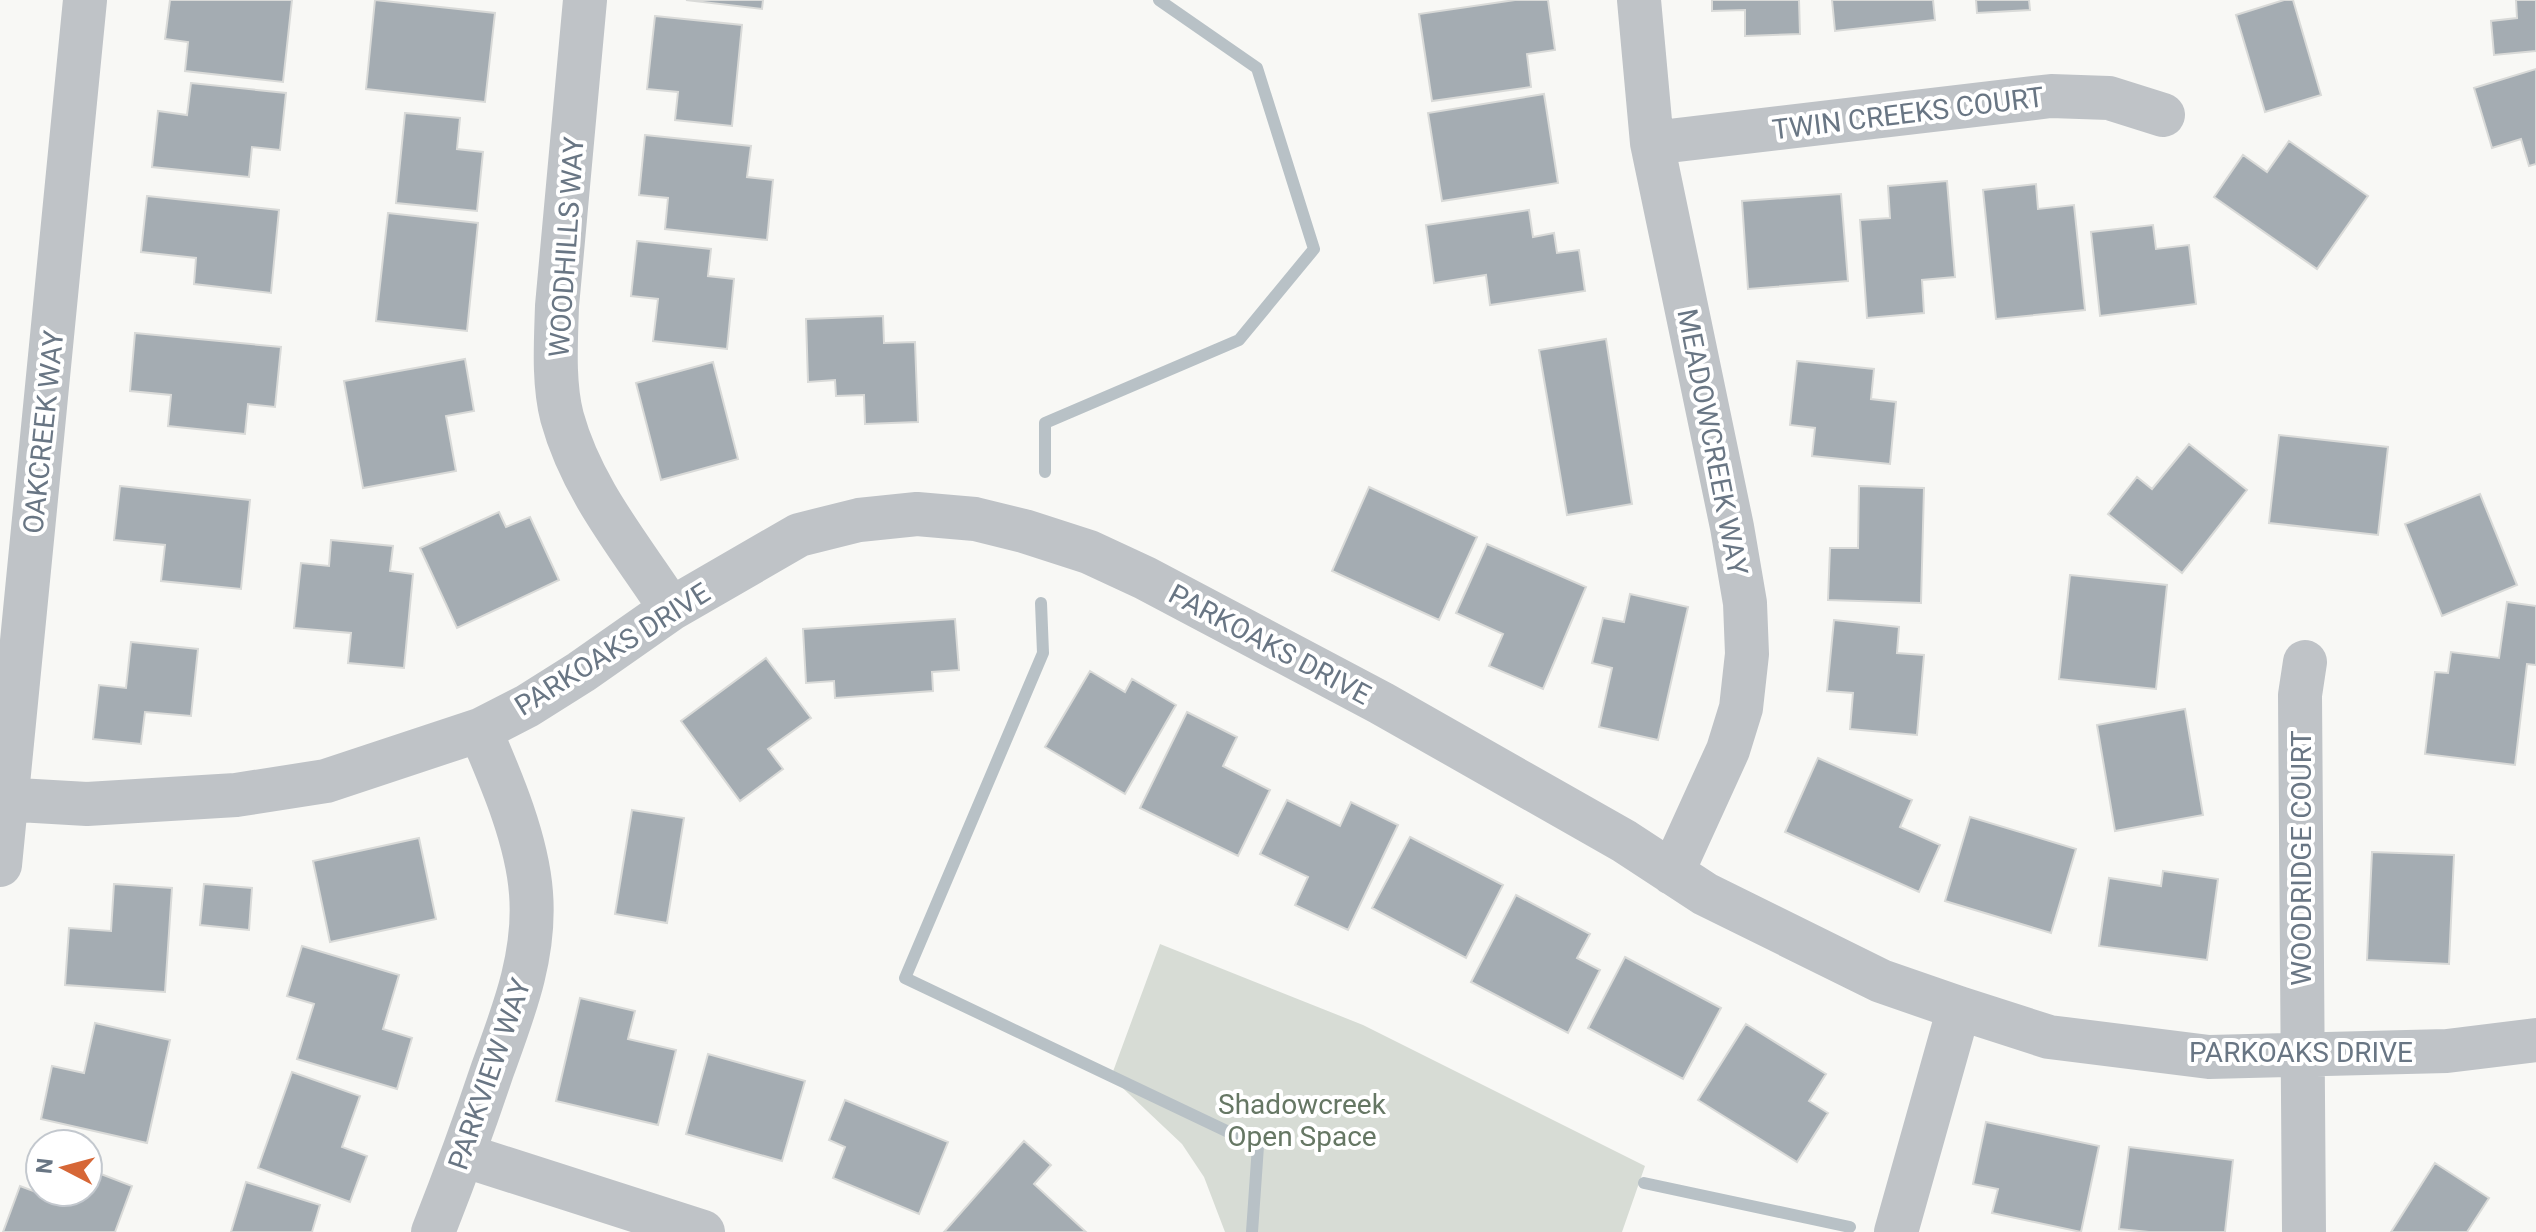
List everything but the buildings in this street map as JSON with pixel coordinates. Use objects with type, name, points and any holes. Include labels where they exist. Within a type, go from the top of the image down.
[{"type":"street","name":"OAKCREEK WAY","points":[[0,865],[3,800],[85,0]]},
{"type":"street","name":"WOODHILLS WAY","points":[[585,0],[557,306],[555,350],[561,414],[579,467],[605,514],[671,609]]},
{"type":"street","name":"MEADOWCREEK WAY","points":[[1639,0],[1652,143],[1732,527],[1745,603],[1747,654],[1741,708],[1728,750],[1672,873]]},
{"type":"street","name":"TWIN CREEKS COURT","points":[[1652,143],[2051,96],[2109,98],[2163,115]]},
{"type":"street","name":"PARKOAKS DRIVE","points":[[3,800],[87,804],[251,793],[326,781],[480,730],[527,706],[671,609],[799,535],[859,520],[917,514],[975,519],[1089,552],[1159,585],[1381,703],[1624,841],[1705,894],[1881,981],[1959,1008],[2049,1037],[2209,1057],[2447,1051],[2536,1040]]},
{"type":"street","name":"WOODRIDGE COURT","points":[[2304,1232],[2300,695],[2305,662]]},
{"type":"street","name":"PARKVIEW WAY","points":[[433,1232],[525,978],[532,923],[528,867],[501,779],[480,730]]},
{"type":"street","points":[[1896,1232],[1959,1008]]},
{"type":"street","points":[[463,1155],[703,1232]]},
{"type":"green space","name":"Shadowcreek Open Space","points":[[1160,944],[1363,1025],[1645,1166],[1622,1232],[1225,1232],[1204,1177],[1182,1144],[1111,1077]]},
{"type":"waterway","points":[[1045,472],[1045,423],[1239,340],[1314,249],[1257,68],[1159,0]]},
{"type":"waterway","points":[[1041,603],[1043,653],[905,978],[1258,1146],[1252,1232]]},
{"type":"waterway","points":[[1644,1183],[1850,1227]]}]
